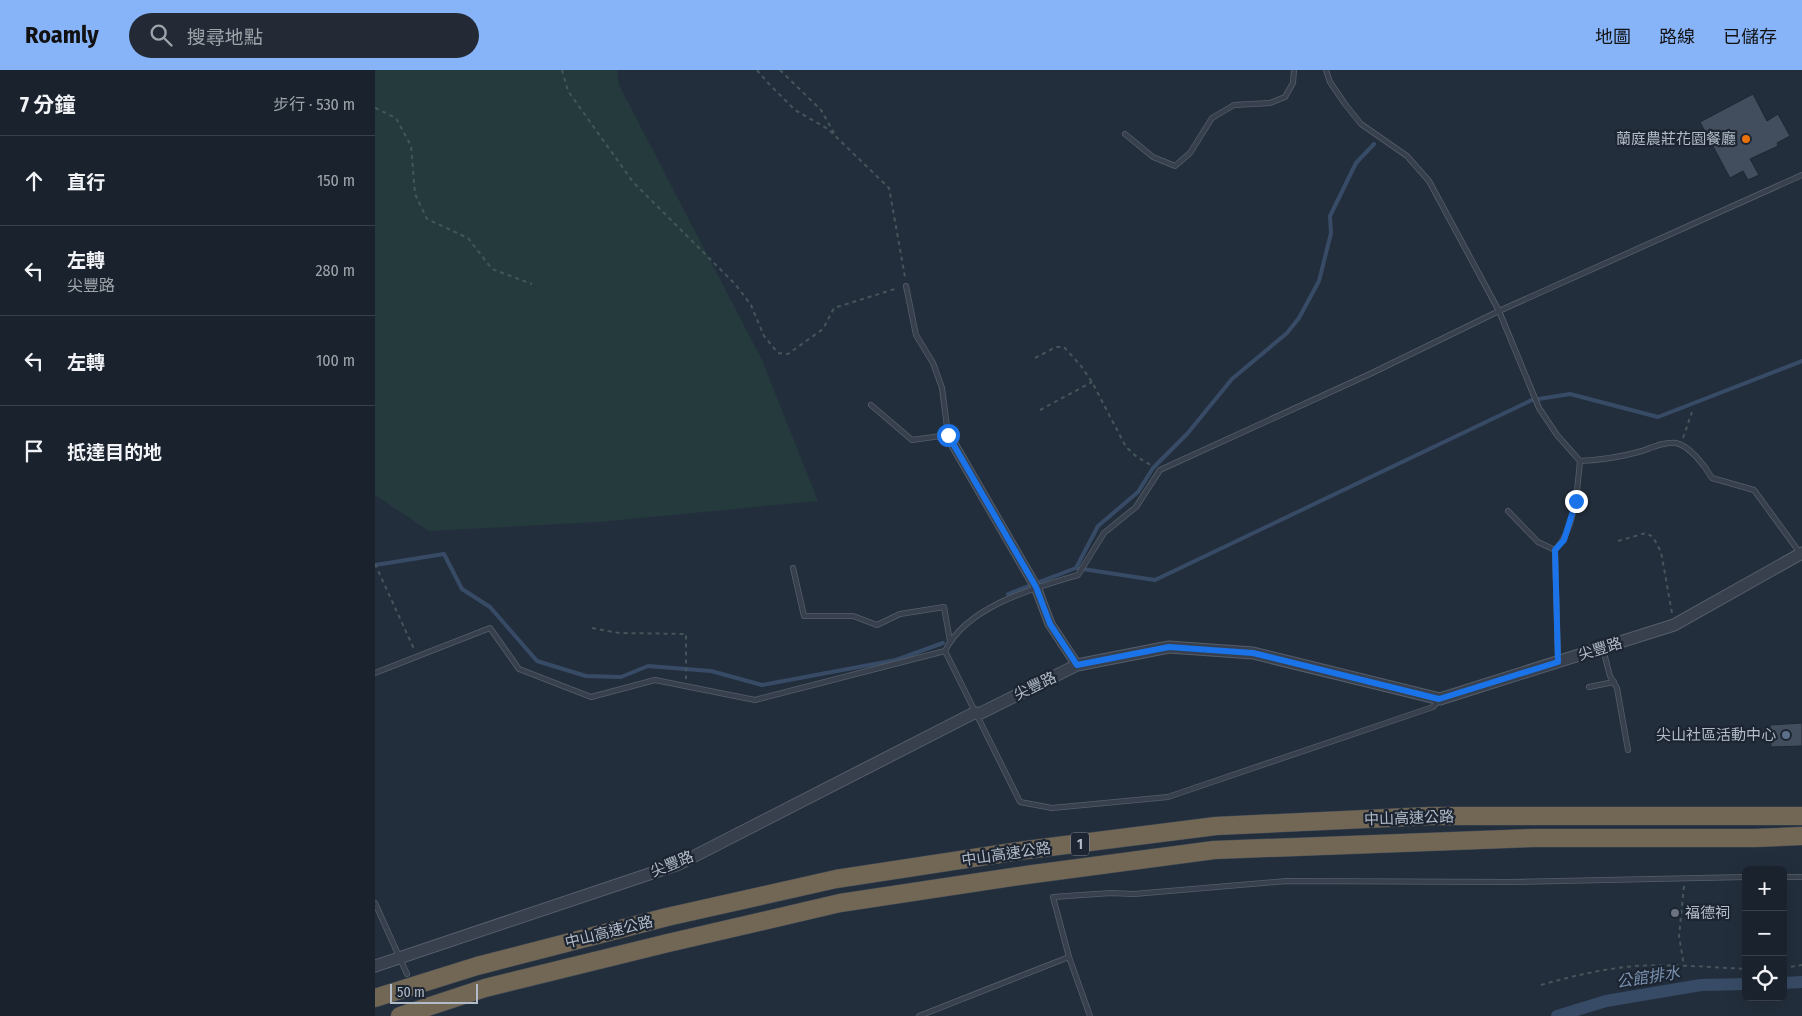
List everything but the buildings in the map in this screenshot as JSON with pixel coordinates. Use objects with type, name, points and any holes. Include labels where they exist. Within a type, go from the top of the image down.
[{"type":"highway","name":"中山高速公路","points":[[375,998],[487,964],[667,917],[836,879],[1045,848],[1215,826],[1421,817],[1802,816]]},
{"type":"highway","name":"中山高速公路","points":[[400,1016],[485,988],[840,903],[1204,851],[1533,838],[1755,838],[1802,836]]},
{"type":"street","points":[[948,435],[1035,586],[1050,624],[1077,665]]},
{"type":"street","name":"尖豐路","points":[[375,966],[679,864],[974,712],[981,713],[1077,665],[1169,647],[1253,653],[1439,699],[1603,649],[1674,625],[1801,555]]},
{"type":"lane","points":[[1125,134],[1153,157],[1175,166],[1190,153],[1212,118],[1235,105],[1270,103],[1285,97],[1293,82],[1294,70]]},
{"type":"lane","points":[[1326,70],[1330,82],[1361,124],[1407,156],[1429,181],[1499,311],[1539,408],[1557,435],[1580,461],[1576,501],[1564,540],[1555,550],[1558,662]]},
{"type":"lane","points":[[375,673],[490,628],[519,668],[591,697],[655,680],[755,700],[945,651],[950,641],[983,611],[1035,586],[1078,575],[1104,533],[1136,507],[1161,470],[1372,374],[1499,311],[1802,175]]},
{"type":"lane","points":[[871,405],[912,440],[948,435],[942,388],[933,363],[916,335],[906,286]]},
{"type":"lane","points":[[1580,461],[1601,460],[1643,450],[1658,444],[1677,443],[1699,458],[1712,478],[1754,490],[1801,555]]},
{"type":"lane","points":[[1508,511],[1538,542],[1555,550]]},
{"type":"lane","points":[[793,568],[805,616],[853,616],[877,624],[900,614],[944,607],[950,641]]},
{"type":"lane","points":[[1603,649],[1609,676],[1617,688],[1629,750]]},
{"type":"lane","points":[[945,651],[1020,802],[1052,808],[1168,797],[1433,707],[1439,699]]},
{"type":"lane","points":[[1589,687],[1614,682]]},
{"type":"lane","points":[[1090,1016],[1069,957],[1053,897],[1111,893],[1134,894],[1287,881],[1509,882],[1742,877]]},
{"type":"lane","points":[[1787,877],[1802,877]]},
{"type":"lane","points":[[375,903],[407,974]]},
{"type":"lane","points":[[919,1016],[1069,957]]},
{"type":"path","points":[[562,70],[568,91],[633,182],[735,284],[751,305],[765,336],[778,353],[788,354],[823,329],[835,308],[906,286],[889,188],[828,129],[795,110],[757,70]]},
{"type":"path","points":[[780,70],[821,110],[835,136]]},
{"type":"path","points":[[375,108],[396,118],[411,146],[415,194],[427,219],[468,238],[492,269],[532,284]]},
{"type":"path","points":[[1035,358],[1056,347],[1064,347],[1092,382],[1126,447],[1137,457],[1161,470]]},
{"type":"path","points":[[1040,410],[1092,382]]},
{"type":"path","points":[[1680,445],[1692,412]]},
{"type":"path","points":[[1618,541],[1646,533],[1653,537],[1661,552],[1674,625]]},
{"type":"path","points":[[375,564],[417,656]]},
{"type":"path","points":[[592,628],[619,633],[686,634],[686,674]]},
{"type":"path","points":[[1684,966],[1679,936],[1685,878]]},
{"type":"path","points":[[1787,967],[1802,965]]},
{"type":"path","points":[[1541,985],[1575,976],[1634,966],[1742,969]]},
{"type":"green space","points":[[375,70],[617,70],[619,85],[762,360],[818,501],[599,522],[429,531],[375,495]]},
{"type":"waterway","points":[[1076,568],[1098,526],[1138,492],[1153,468],[1187,434],[1232,379],[1287,333],[1299,318],[1319,281],[1331,233],[1330,216],[1356,163],[1374,144]]},
{"type":"waterway","points":[[1008,594],[1076,568],[1155,580],[1532,400],[1570,394],[1658,417],[1802,361]]},
{"type":"waterway","points":[[375,565],[444,554],[462,589],[490,607],[537,661],[586,676],[621,677],[648,666],[711,671],[762,685],[896,660],[943,643]]},
{"type":"waterway","name":"公館排水","points":[[1787,983],[1802,982]]},
{"type":"waterway","name":"公館排水","points":[[1557,1016],[1606,1001],[1701,985],[1742,984]]},
{"type":"place","name":"蘭庭農莊花園餐廳","points":[[1746,139]]},
{"type":"place","name":"尖山社區活動中心","points":[[1786,735]]},
{"type":"place","name":"福德祠","points":[[1675,913]]},
{"type":"route","points":[[948,435],[1036,587],[1050,624],[1077,665],[1169,647],[1253,653],[1439,699],[1558,662],[1555,550],[1564,540],[1576,501]]}]
